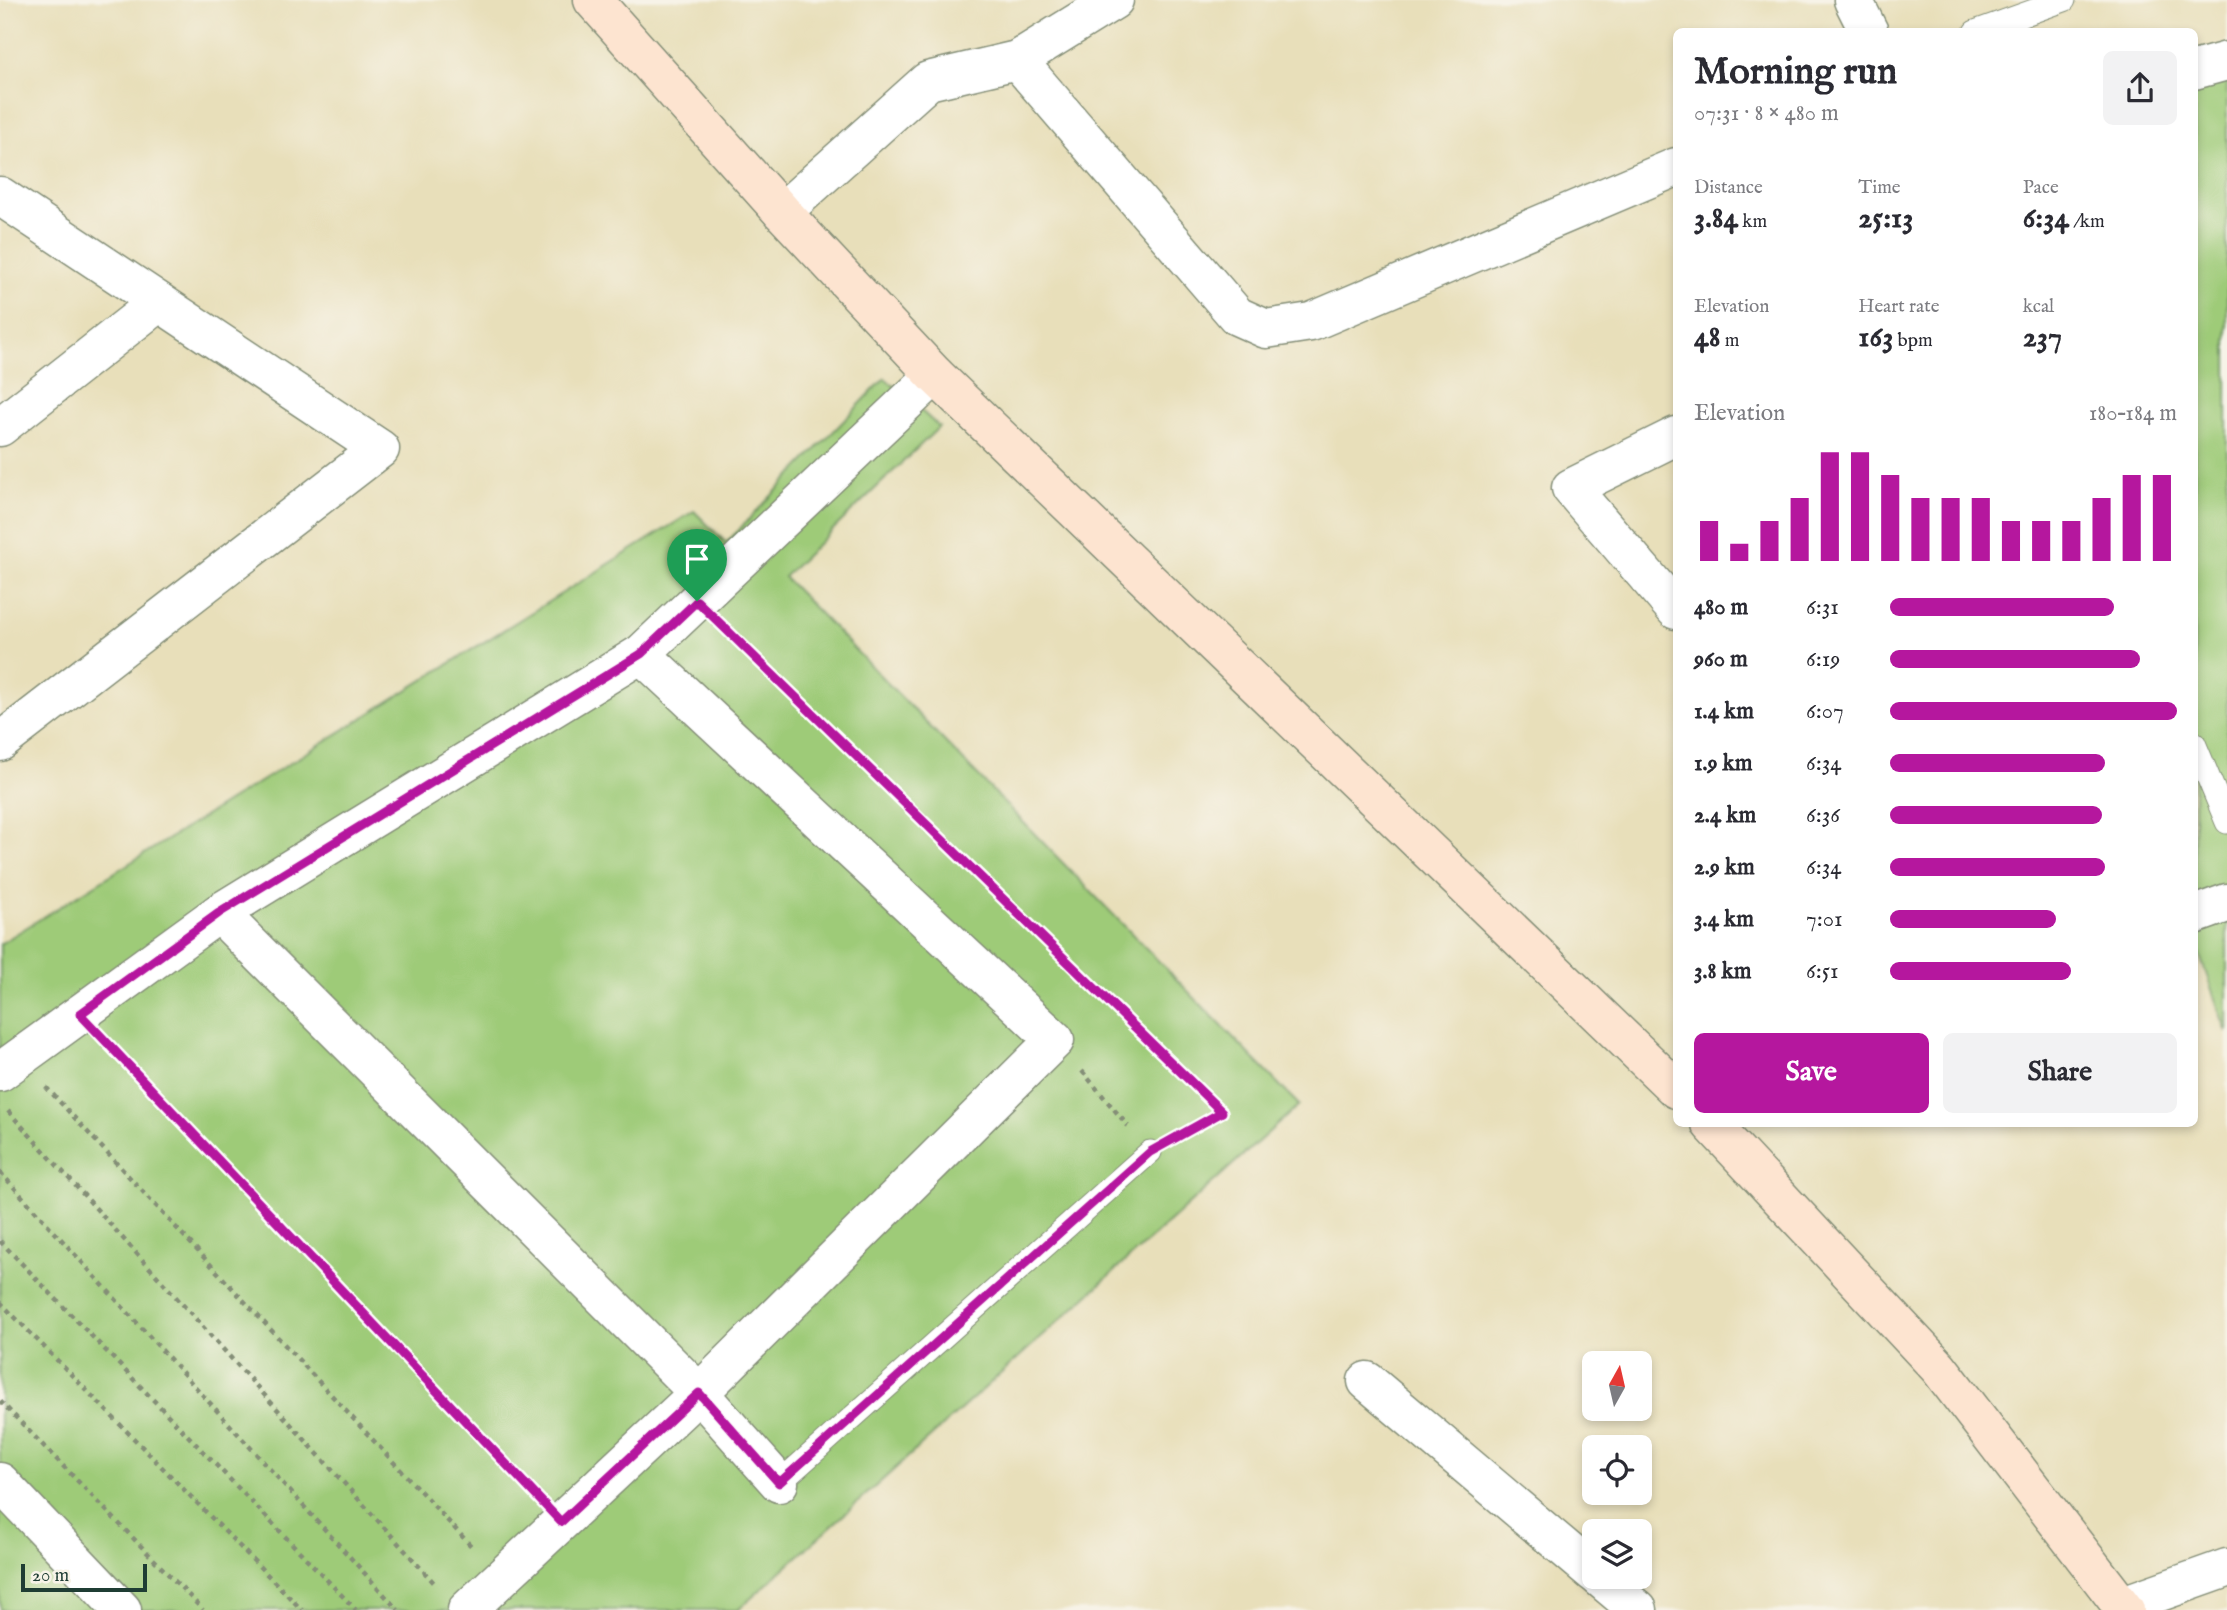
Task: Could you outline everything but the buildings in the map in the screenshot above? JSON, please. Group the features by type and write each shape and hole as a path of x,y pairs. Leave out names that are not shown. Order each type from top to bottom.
{"main road":[{"path":"593,0 782,212 935,375 1673,1086"},
{"path":"1714,1127 1939,1368 2124,1608"}],"street":[{"path":"782,212 928,81 1017,60 1114,0"},
{"path":"1853,0 1867,28"},
{"path":"1017,60 1237,316 1266,329 1311,322 1673,168"},
{"path":"2198,70 2227,61"},
{"path":"0,196 380,449 0,742"},
{"path":"0,427 159,302"},
{"path":"10,1065 219,913 641,654 935,375"},
{"path":"1673,437 1571,488 1673,607"},
{"path":"453,1600 501,1578 699,1393 1055,1040 641,654"},
{"path":"2198,914 2227,903"},
{"path":"219,913 699,1393 779,1483"},
{"path":"1367,1381 1582,1563"},
{"path":"0,1482 122,1610"},
{"path":"2124,1608 2227,1569"},
{"path":"1613,1589 1638,1610"}],"lane":[{"path":"1986,28 2064,0"},
{"path":"2198,753 2227,822"},
{"path":"779,1483 1150,1152"}],"path":[{"path":"697,601 1222,1112 1150,1152 1055,1040"},
{"path":"80,1014 561,1522"},
{"path":"10,1065 501,1578"},
{"path":"0,1102 453,1600"},
{"path":"0,1172 398,1610"},
{"path":"0,1241 356,1610"},
{"path":"0,1302 302,1610"},
{"path":"0,1401 202,1610"}],"green space":[{"path":"2227,55 2227,1033 2198,950 2198,66"},
{"path":"885,378 939,427 784,577 1299,1105 738,1610 0,1610 0,944 694,511 726,543"}],"route":[{"path":"697,601 1222,1112 1150,1152 779,1483 699,1393 561,1522 80,1014 219,913 641,654 697,601"}]}
